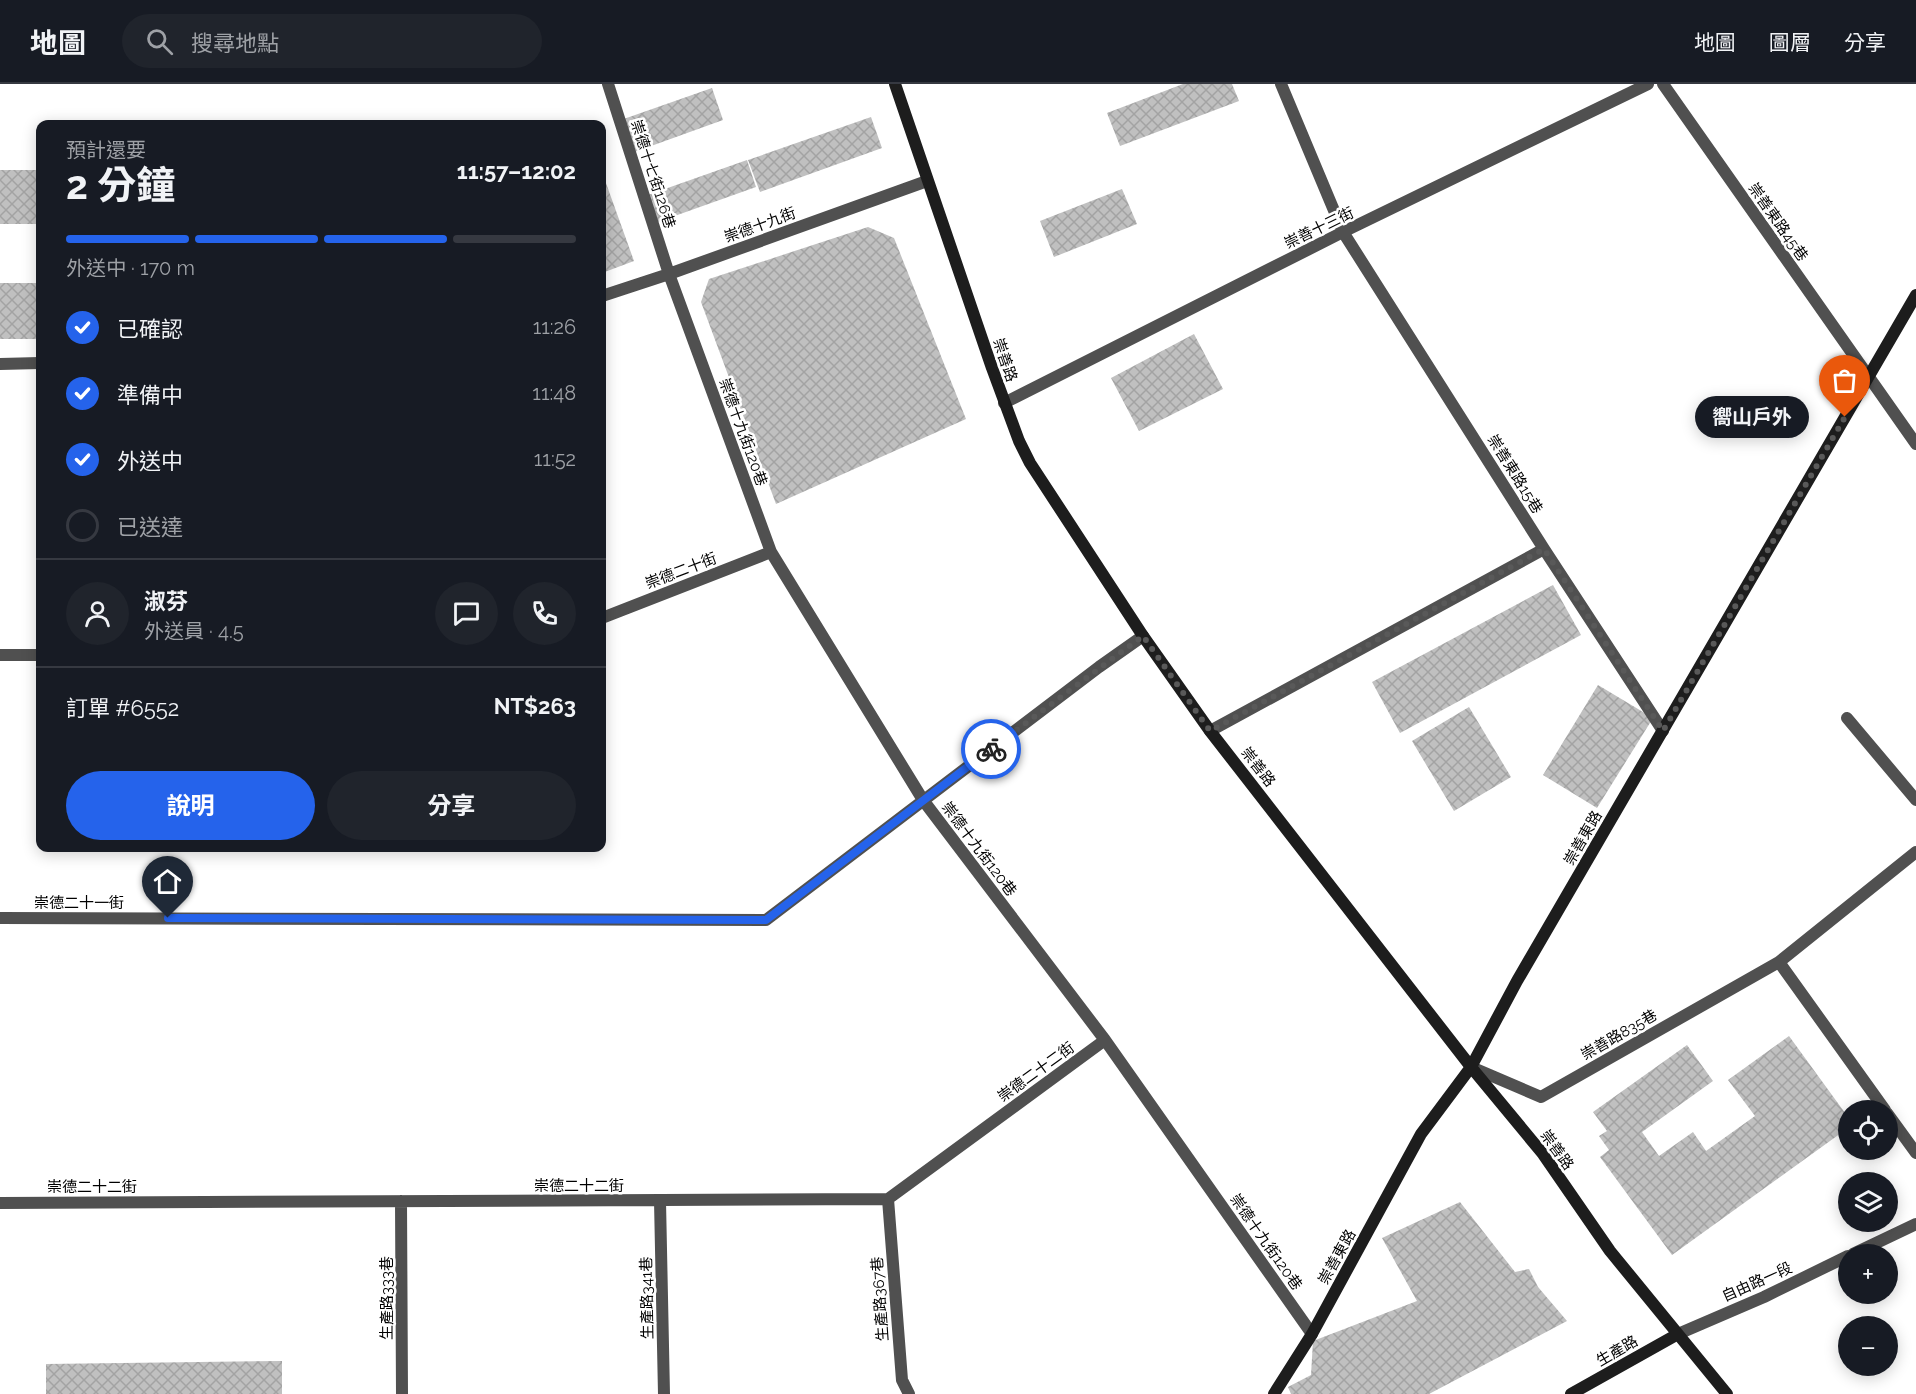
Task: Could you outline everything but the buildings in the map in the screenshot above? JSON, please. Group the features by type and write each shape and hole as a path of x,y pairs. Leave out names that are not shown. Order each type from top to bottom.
{"street":[{"name":"崇德十七街126巷","path":"608,84 669,274"},
{"name":"崇善路","path":"895,84 1004,402 1030,463 1143,636 1210,731 1471,1067 1543,1154 1610,1251 1727,1394"},
{"name":"崇善東路15巷","path":"1281,84 1343,232 1544,549 1663,731"},
{"name":"崇善十三街","path":"1004,402 1343,232 1648,84"},
{"name":"崇善東路45巷","path":"1663,84 1916,444"},
{"name":"崇德十九街","path":"606,295 927,181"},
{"name":"崇德十九街120巷","path":"669,274 771,552 924,800 1105,1040 1312,1334"},
{"name":"崇善東路","path":"1274,1394 1312,1334 1421,1134 1471,1067 1517,981 1916,295"},
{"path":"0,364 36,363"},
{"path":"1210,731 1544,549"},
{"name":"崇德二十街","path":"606,616 771,552"},
{"name":"崇德二十一街","path":"0,918 766,920 1143,636"},
{"path":"0,655 36,655"},
{"path":"1847,718 1916,800"},
{"name":"崇善路835巷","path":"1471,1067 1541,1097 1779,962 1916,852"},
{"path":"1779,962 1878,1100"},
{"name":"崇德二十二街","path":"0,1203 888,1200 1105,1040"},
{"path":"1898,1128 1916,1153"},
{"name":"生產路367巷","path":"888,1200 902,1380 909,1394"},
{"name":"生產路333巷","path":"401,1201 402,1394"},
{"name":"生產路341巷","path":"660,1201 664,1394"},
{"path":"1874,1244 1916,1224"},
{"name":"自由路一段","path":"1678,1334 1764,1297 1838,1261"},
{"name":"生產路","path":"1571,1394 1678,1334"}],"way so far":[{"path":"991,749 1143,636 1210,731 1544,549 1663,731 1845,417"}],"place":[{"name":"嚮山戶外","path":"1845,417"}],"route":[{"path":"168,918 766,920 991,749"}]}
